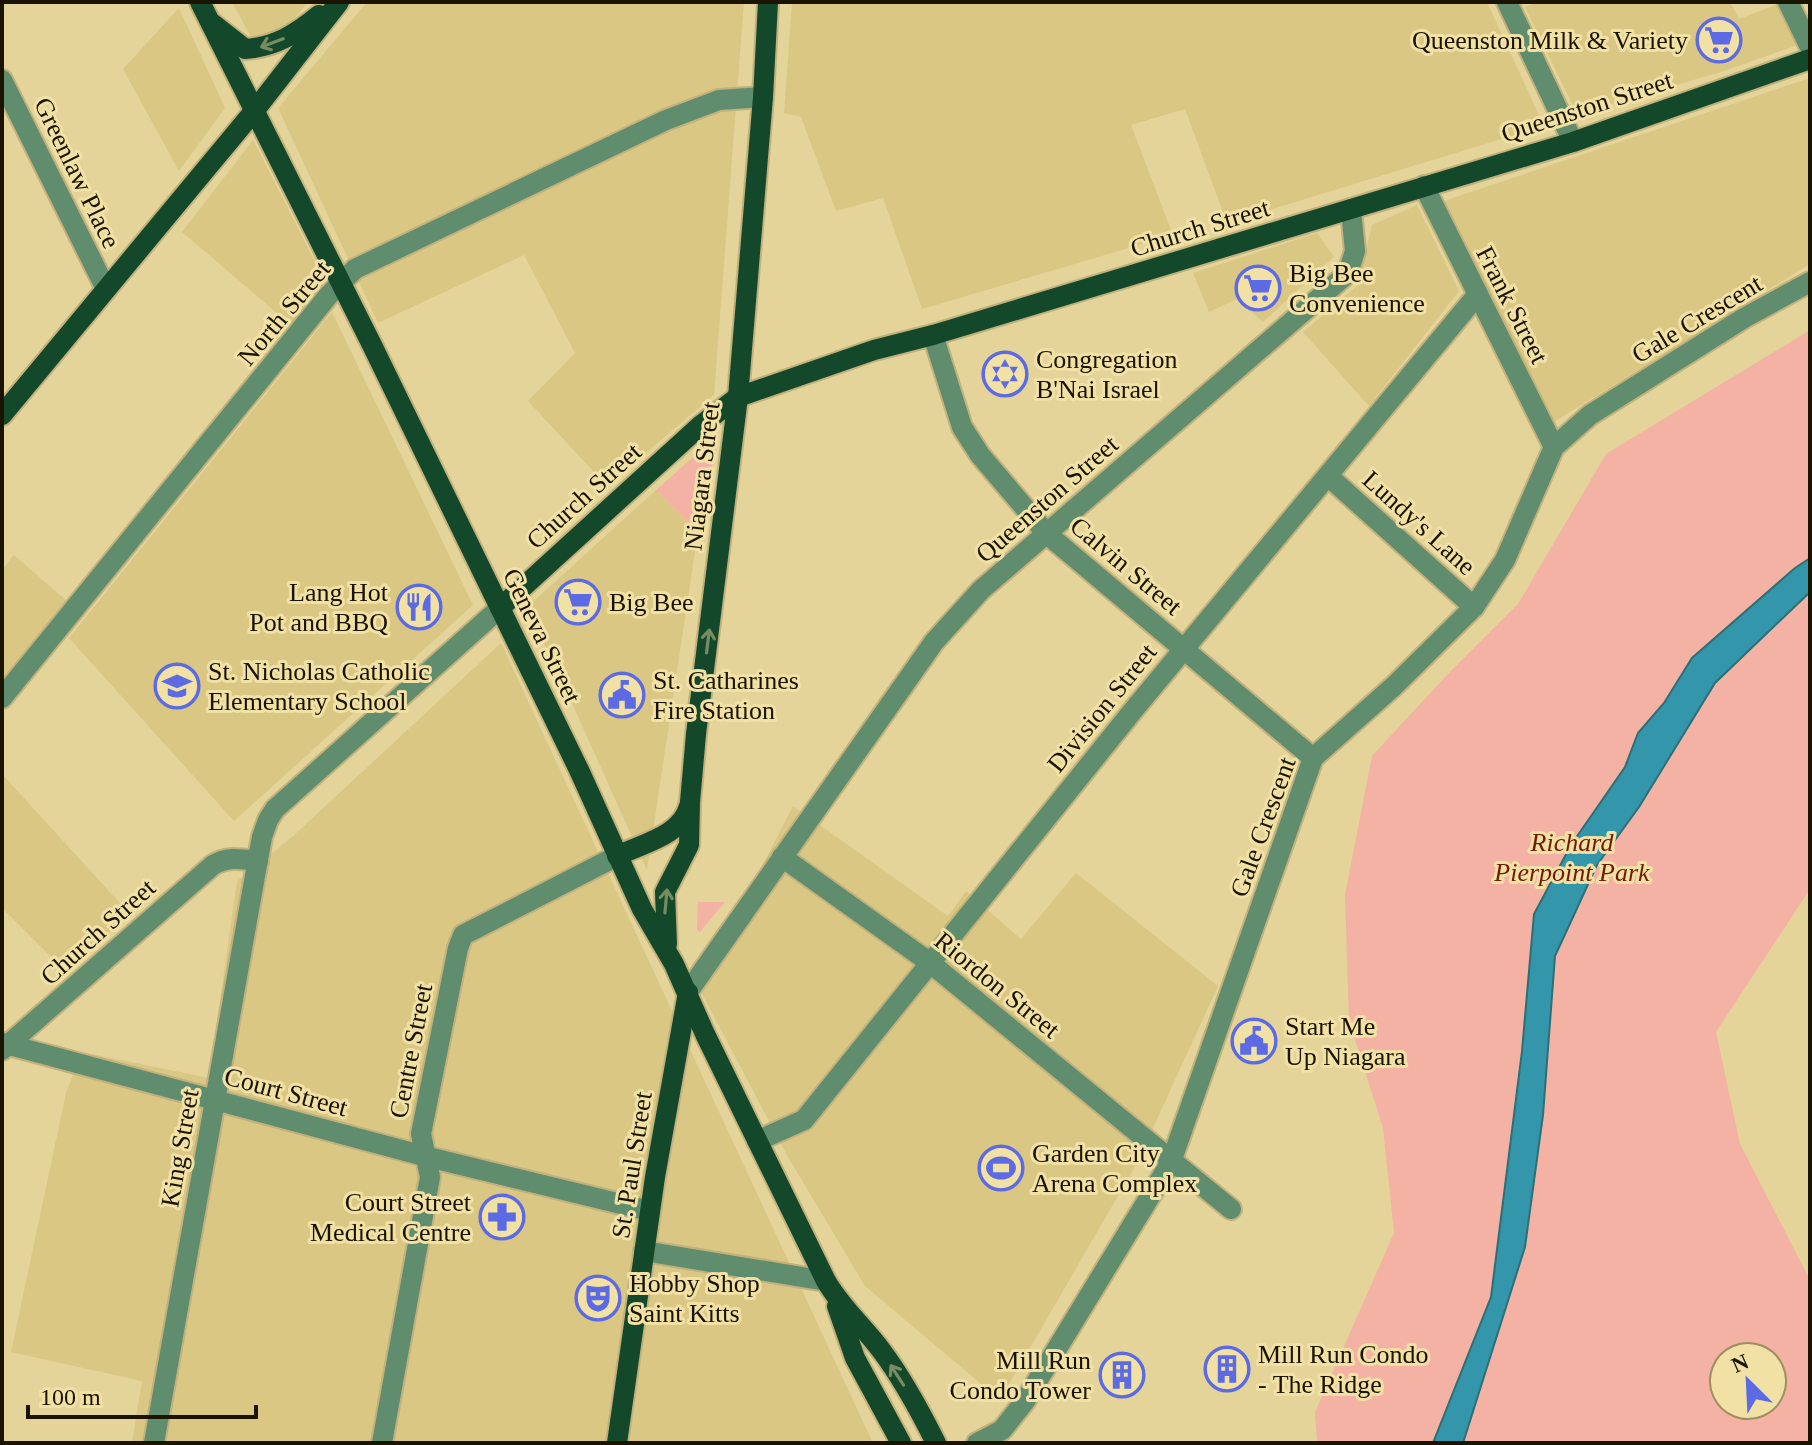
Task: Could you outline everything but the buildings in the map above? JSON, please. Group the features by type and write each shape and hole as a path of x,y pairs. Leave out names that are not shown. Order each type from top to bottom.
{"main road":[{"path":"204,11 245,49 266,47 299,31 336,2"},
{"path":"2,415 255,110 336,2"},
{"name":"Niagara Street","path":"667,949 665,892 689,845 690,802 738,397 768,2"},
{"name":"Geneva Street","path":"204,11 341,281 642,909 667,949 688,992 830,1288 855,1358 901,1443"},
{"name":"Queenston Street","path":"1351,210 1573,142 1810,59"},
{"name":"Church Street","path":"500,608 701,425 738,397 874,350 1351,210"},
{"path":"617,856 669,833 686,815 690,802"},
{"name":"St. Paul Street","path":"617,1443 650,1211 688,992"},
{"name":"Geneva Street","path":"830,1288 882,1351 916,1404 936,1443"}],"street":[{"path":"1507,2 1573,142"},
{"path":"1788,2 1810,47"},
{"name":"Greenlaw Place","path":"2,80 106,289"},
{"name":"North Street","path":"2,698 341,281 355,269 666,120 719,100 763,97"},
{"name":"Frank Street","path":"1424,186 1554,447"},
{"name":"Queenston Street","path":"688,992 934,642 981,590 1348,273 1355,251 1351,210"},
{"name":"Gale Crescent","path":"977,1443 1002,1430 1025,1401 1171,1162 1313,758 1394,686 1474,607 1505,560 1554,447 1590,415 1744,318 1810,282"},
{"name":"Division Street","path":"757,1141 804,1120 1184,648 1478,294"},
{"name":"Calvin Street","path":"933,335 962,427 980,455 1047,534 1313,758"},
{"name":"Lundy's Lane","path":"1328,476 1474,607"},
{"name":"Church Street","path":"4,1046 213,865 222,859 258,861 268,820 275,809 500,608"},
{"name":"Centre Street","path":"382,1443 430,1177 421,1134 463,935 617,856"},
{"name":"Riordon Street","path":"782,857 929,962 1231,1209"},
{"name":"King Street","path":"154,1443 258,861"},
{"name":"Court Street","path":"4,1046 424,1156 650,1211"},
{"path":"644,1251 830,1288"}],"shaded area":[{"path":"232,2 308,2 273,44 252,39"},
{"path":"367,2 744,2 714,395 607,486 528,401 575,353 524,255 378,323 278,108"},
{"path":"792,2 1487,2 1544,126 1227,223 1185,109 1131,125 1173,235 922,309 883,198 836,211 801,117 784,113"},
{"path":"1537,2 1730,2 1739,19 1778,4 1798,45 1721,72 1577,114 1525,7"},
{"path":"179,8 225,108 179,171 123,69"},
{"path":"1810,78 1810,264 1549,425 1444,201"},
{"path":"253,140 328,287 292,326 182,232"},
{"path":"1417,205 1459,291 1369,406 1303,332 1358,285 1372,225"},
{"path":"1317,233 1334,257 1263,322 1237,299 1209,312 1193,273"},
{"path":"332,312 473,605 234,821 69,638"},
{"path":"656,490 698,532 647,870 548,650 524,610"},
{"path":"14,555 69,603 2,682 2,570"},
{"path":"501,643 873,1443 132,1443 142,1381 11,1352 66,1093 82,1052 209,1078 237,881 292,837"},
{"path":"2,774 129,913 67,973 2,908"},
{"path":"793,806 948,916 966,891 1021,939 1076,873 1218,986 1137,1163 1000,1400 865,1286 788,1157 702,994 739,911"}],"green space":[{"name":"Richard Pierpoint Park","path":"1810,330 1810,889 1716,1032 1740,1144 1810,1280 1810,1443 1317,1443 1315,1412 1394,1233 1383,1128 1349,1021 1345,895 1372,756 1518,604 1606,454"},
{"path":"719,434 698,532 656,490"},
{"path":"698,902 725,902 700,932 697,930"}],"water":[{"path":"1810,558 1810,592 1715,683 1639,807 1597,865 1555,956 1543,1115 1525,1247 1463,1443 1433,1443 1491,1297 1522,1051 1534,914 1571,845 1625,767 1638,733 1664,703 1692,658"}],"place":[{"name":"Queenston Milk & Variety","path":"1719,40"},
{"name":"Big Bee Convenience","path":"1258,288"},
{"name":"Congregation B'Nai Israel","path":"1005,374"},
{"name":"Big Bee","path":"578,602"},
{"name":"Lang Hot Pot and BBQ","path":"419,607"},
{"name":"St. Nicholas Catholic Elementary School","path":"177,686"},
{"name":"St. Catharines Fire Station","path":"622,695"},
{"name":"Start Me Up Niagara","path":"1254,1041"},
{"name":"Garden City Arena Complex","path":"1001,1168"},
{"name":"Court Street Medical Centre","path":"502,1217"},
{"name":"Hobby Shop Saint Kitts","path":"598,1298"},
{"name":"Mill Run Condo - The Ridge","path":"1227,1369"},
{"name":"Mill Run Condo Tower","path":"1122,1375"}]}
